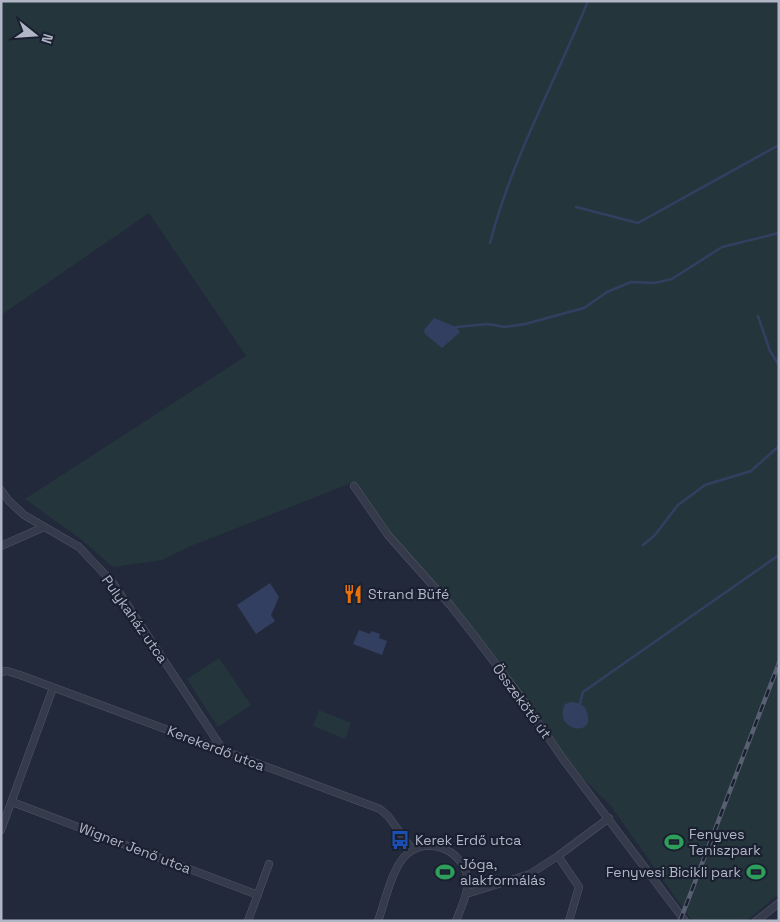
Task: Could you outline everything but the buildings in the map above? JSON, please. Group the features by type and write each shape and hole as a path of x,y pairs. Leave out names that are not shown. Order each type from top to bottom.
{"street":[{"name":"Összekötő út","path":"354,486 388,535 468,628 685,921"},
{"name":"Pulykaház utca","path":"1,490 9,501 24,515 79,547 113,583 223,751"},
{"path":"1,546 44,527"},
{"name":"Kerekerdő utca","path":"1,672 7,671 20,675 380,809 388,816 413,850"},
{"path":"1,830 53,688"},
{"name":"Wigner Jenő utca","path":"12,802 258,895"},
{"path":"466,894 530,874 558,856 609,818"},
{"path":"378,921 396,871 404,858 413,850 428,845 440,847 451,852 465,870 468,884 456,921"},
{"path":"558,856 579,887 569,921"},
{"path":"248,921 269,864"},
{"path":"756,921 779,903"}],"shaded area":[{"path":"1,1 779,1 779,894 746,921 692,921 611,806 563,759 468,628 388,535 351,483 191,546 162,560 113,567 82,540 25,499 246,356 149,213 1,315"},
{"path":"219,658 251,705 218,727 187,679"},
{"path":"319,710 351,723 345,739 313,726"}],"water":[{"path":"434,318 456,327 460,332 442,348 425,334 424,330"},
{"path":"270,583 279,597 271,615 275,621 256,634 237,605"},
{"path":"359,630 370,634 371,631 380,634 379,638 387,641 382,655 353,644"},
{"path":"572,702 585,708 588,721 586,726 574,728 564,720 565,704"}],"waterway":[{"path":"490,243 499,212 522,150 588,1"},
{"path":"576,207 638,223 779,145"},
{"path":"456,327 488,324 505,327 525,324 584,308 607,292 631,282 654,283 672,279 722,247 779,233"},
{"path":"758,316 770,351 779,365"},
{"path":"643,545 655,535 678,505 705,485 751,471 779,446"},
{"path":"580,703 583,692 779,555"}],"railway":[{"path":"680,921 779,663"}],"place":[{"name":"Strand Büfé","path":"353,594"},
{"name":"Kerek Erdő utca","path":"400,840"},
{"name":"Fenyves Teniszpark","path":"674,842"},
{"name":"Jóga, alakformálás","path":"445,872"},
{"name":"Fenyvesi Bicikli park","path":"756,872"}]}
